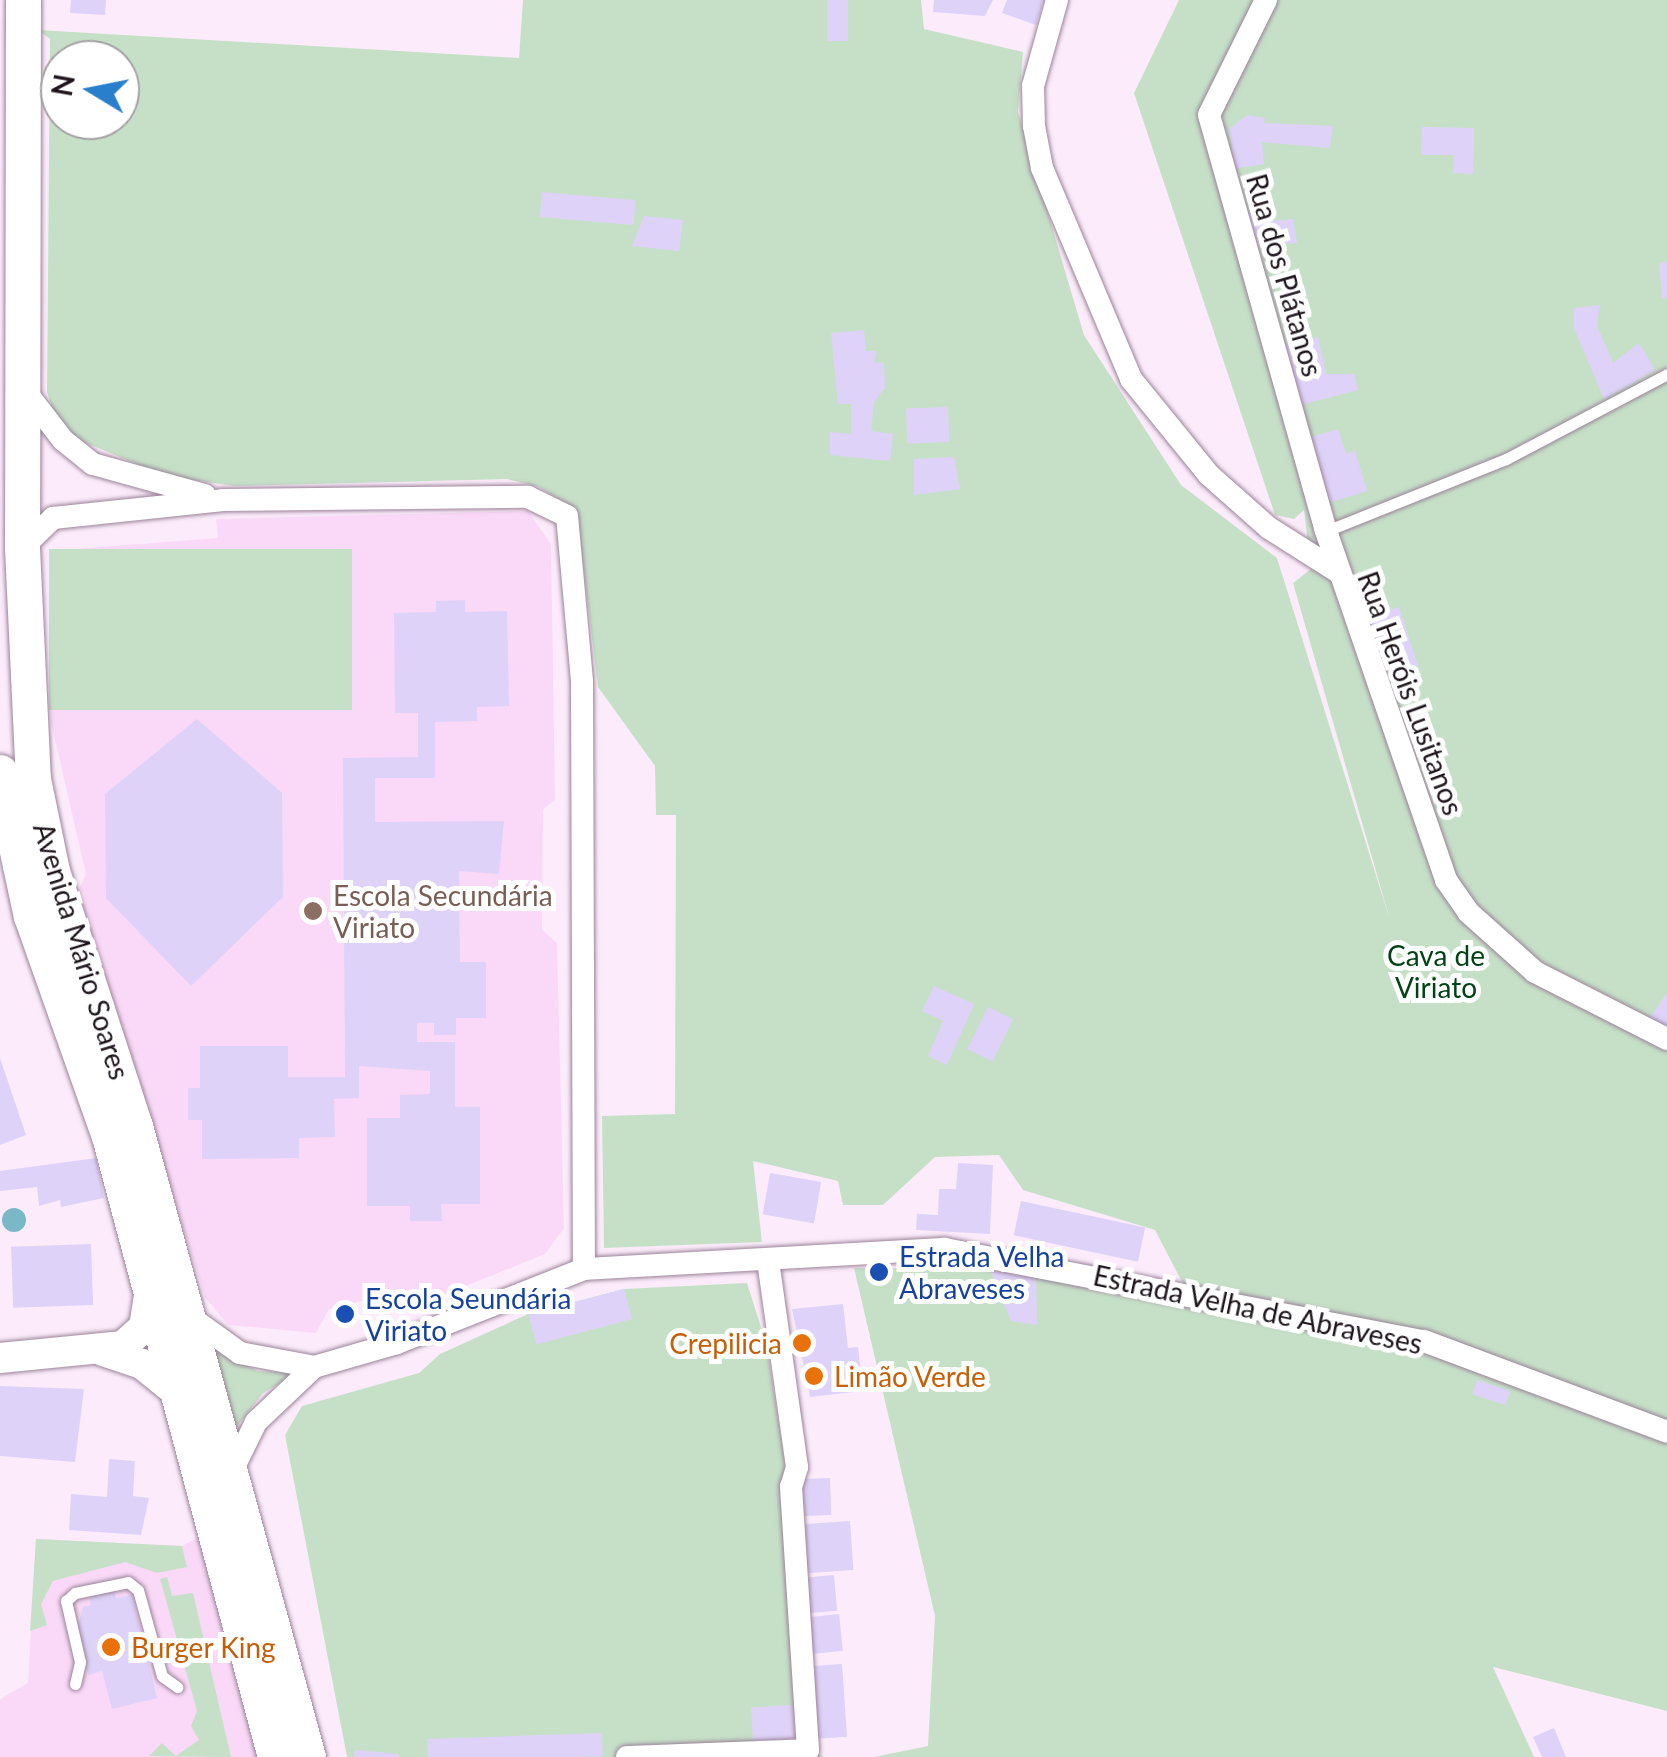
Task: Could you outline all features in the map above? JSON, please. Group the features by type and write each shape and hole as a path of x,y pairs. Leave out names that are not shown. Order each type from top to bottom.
{"main road":[{"name":"Avenida Mário Soares","path":"23,0 22,548 32,779 52,871 233,1469 308,1757"},
{"name":"Avenida Mário Soares","path":"0,772 31,916 109,1136 275,1757"}],"street":[{"name":"Rua Heróis Lusitanos","path":"1058,0 1033,86 1034,126 1042,168 1131,379 1209,474 1269,528 1340,573 1446,880 1468,912 1536,972 1667,1040"},
{"name":"Rua dos Plátanos","path":"1266,0 1210,115 1340,573"},
{"path":"22,387 63,440 93,464 223,500"},
{"path":"22,548 53,518 223,500 528,497 567,516 582,681 584,1269"},
{"name":"Estrada Velha de Abraveses","path":"314,1367 442,1326 584,1269 944,1250 1216,1296 1424,1340 1667,1432"},
{"path":"628,1757 808,1750 791,1486 797,1467 768,1260"},
{"path":"0,1358 104,1351 123,1346 144,1328 150,1288"},
{"path":"190,1317 240,1353 314,1367"},
{"path":"104,1351 142,1364 179,1394"},
{"path":"233,1469 256,1422 314,1367"}],"lane":[{"path":"1326,531 1506,459 1667,374"},
{"path":"74,1684 80,1662 66,1601 75,1593 128,1582 138,1590 162,1676 177,1686"}],"shaded area":[{"name":"Escola Secundária Viriato","path":"528,511 551,544 555,799 543,810 542,930 557,943 564,1228 545,1254 421,1304 394,1293 329,1309 316,1333 228,1325 205,1297 78,891 86,874 51,722 49,551 218,538 216,519"},
{"path":"216,1528 272,1757 0,1757 0,1699 28,1683 36,1539 182,1546"}],"green space":[{"name":"Cava de Viriato","path":"523,0 921,0 924,29 1023,52 1018,112 1084,335 1181,485 1277,558 1390,920 1293,583 1311,569 1304,510 1294,519 1275,515 1134,93 1179,0 1667,0 1667,1711 1493,1667 1534,1757 874,1757 928,1746 935,1616 854,1268 989,1268 1195,1307 1155,1230 1023,1190 999,1155 935,1157 883,1205 843,1205 838,1181 753,1161 762,1242 604,1248 602,1116 675,1114 676,815 656,815 655,766 598,687 578,522 570,506 539,487 507,479 234,486 166,476 74,438 56,419 47,392 49,140 140,140 140,40 50,40 38,30 519,58"},
{"path":"49,549 352,549 352,710 49,710"},
{"path":"747,1283 766,1343 784,1456 799,1673 796,1705 754,1742 798,1739 824,1757 347,1757 285,1435 302,1406 419,1373 440,1354 528,1314 624,1289"},
{"path":"215,1351 258,1371 297,1373 263,1393 235,1429"},
{"path":"36,1539 182,1546 187,1567 157,1573 125,1562 53,1581 41,1604 47,1625 30,1631"},
{"path":"167,1577 172,1596 193,1593 231,1757 149,1756 162,1743 176,1756 199,1740 191,1726 197,1711 160,1579"}],"water":[{"path":"14,1208 23,1211 23,1229 14,1232 5,1229 2,1220 5,1211"}],"building":[{"path":"71,0 106,0 105,15 70,13"},
{"path":"827,0 848,0 848,41 827,41"},
{"path":"934,0 993,0 985,16 933,12"},
{"path":"1007,0 1044,0 1036,25 1002,13"},
{"path":"1247,115 1265,118 1264,123 1333,126 1330,148 1262,142 1264,164 1233,169 1230,128"},
{"path":"1422,127 1474,128 1473,174 1453,173 1454,155 1421,155"},
{"path":"542,192 636,200 633,225 540,217"},
{"path":"1266,209 1271,221 1293,219 1297,243 1250,245 1243,215"},
{"path":"644,216 683,220 679,251 632,246"},
{"path":"1667,262 1667,298 1662,298 1659,263"},
{"path":"1600,305 1597,326 1613,363 1639,343 1655,370 1604,399 1574,328 1574,308"},
{"path":"864,330 866,351 876,351 874,362 884,363 885,388 874,402 871,431 893,434 890,461 830,455 830,432 851,434 851,404 838,404 831,333"},
{"path":"1318,337 1326,374 1354,374 1358,390 1297,406 1283,346"},
{"path":"948,407 949,442 907,443 906,408"},
{"path":"1338,429 1346,454 1355,451 1367,491 1328,503 1308,438"},
{"path":"954,457 960,489 914,495 914,459"},
{"path":"465,600 465,612 507,611 509,706 477,707 477,721 435,722 435,778 375,778 375,822 504,821 499,874 459,871 460,962 486,962 486,1018 456,1018 456,1035 434,1035 434,1023 417,1023 417,1042 455,1042 455,1107 480,1107 480,1204 441,1204 442,1221 410,1221 410,1206 367,1206 367,1118 400,1118 400,1095 430,1094 430,1071 359,1066 359,1098 334,1099 335,1137 299,1138 299,1158 202,1159 202,1120 188,1120 188,1088 200,1088 200,1046 288,1046 288,1077 345,1077 343,758 418,757 418,713 395,713 394,613 436,612 436,601"},
{"path":"1399,607 1418,665 1384,676 1365,618"},
{"path":"197,719 282,793 283,897 191,986 106,898 105,794"},
{"path":"934,986 974,1004 947,1065 928,1056 943,1021 922,1011"},
{"path":"1667,993 1667,1030 1649,1019"},
{"path":"988,1007 1013,1019 993,1062 967,1049"},
{"path":"0,1058 26,1135 0,1145"},
{"path":"96,1158 104,1198 61,1207 60,1200 39,1206 37,1187 0,1191 0,1171"},
{"path":"958,1163 993,1165 990,1234 916,1230 917,1214 938,1215 939,1189 956,1189"},
{"path":"770,1173 821,1182 814,1223 763,1214"},
{"path":"1021,1201 1145,1227 1138,1262 1014,1235"},
{"path":"91,1244 93,1305 13,1308 11,1247"},
{"path":"989,1268 1036,1277 1037,1325 1011,1321"},
{"path":"624,1289 632,1319 536,1345 528,1315"},
{"path":"843,1304 848,1348 858,1347 863,1391 810,1397 792,1309"},
{"path":"1477,1380 1510,1391 1506,1405 1472,1394"},
{"path":"0,1386 84,1389 75,1462 0,1456"},
{"path":"109,1459 135,1461 133,1496 149,1498 141,1535 69,1530 71,1494 107,1497"},
{"path":"830,1478 831,1515 798,1516 797,1479"},
{"path":"850,1521 853,1570 803,1573 799,1525"},
{"path":"834,1575 837,1611 804,1614 801,1578"},
{"name":"Burger King","path":"113,1586 116,1598 132,1595 157,1698 112,1709 102,1671 88,1675 77,1629 83,1607 91,1605 88,1593"},
{"path":"839,1614 843,1651 810,1654 806,1617"},
{"path":"842,1664 847,1737 814,1739 809,1666"},
{"path":"796,1705 798,1739 753,1741 751,1707"},
{"path":"1554,1728 1566,1757 1542,1757 1533,1737"},
{"path":"602,1733 603,1756 428,1757 427,1739"},
{"path":"355,1750 398,1754 398,1757 354,1757"}],"place":[{"name":"Escola Secundária Viriato","path":"313,911"},
{"name":"Estrada Velha Abraveses","path":"879,1272"},
{"name":"Escola Seundária Viriato","path":"345,1314"},
{"name":"Crepilicia","path":"802,1343"},
{"name":"Limão Verde","path":"814,1376"},
{"name":"Burger King","path":"111,1647"}]}
